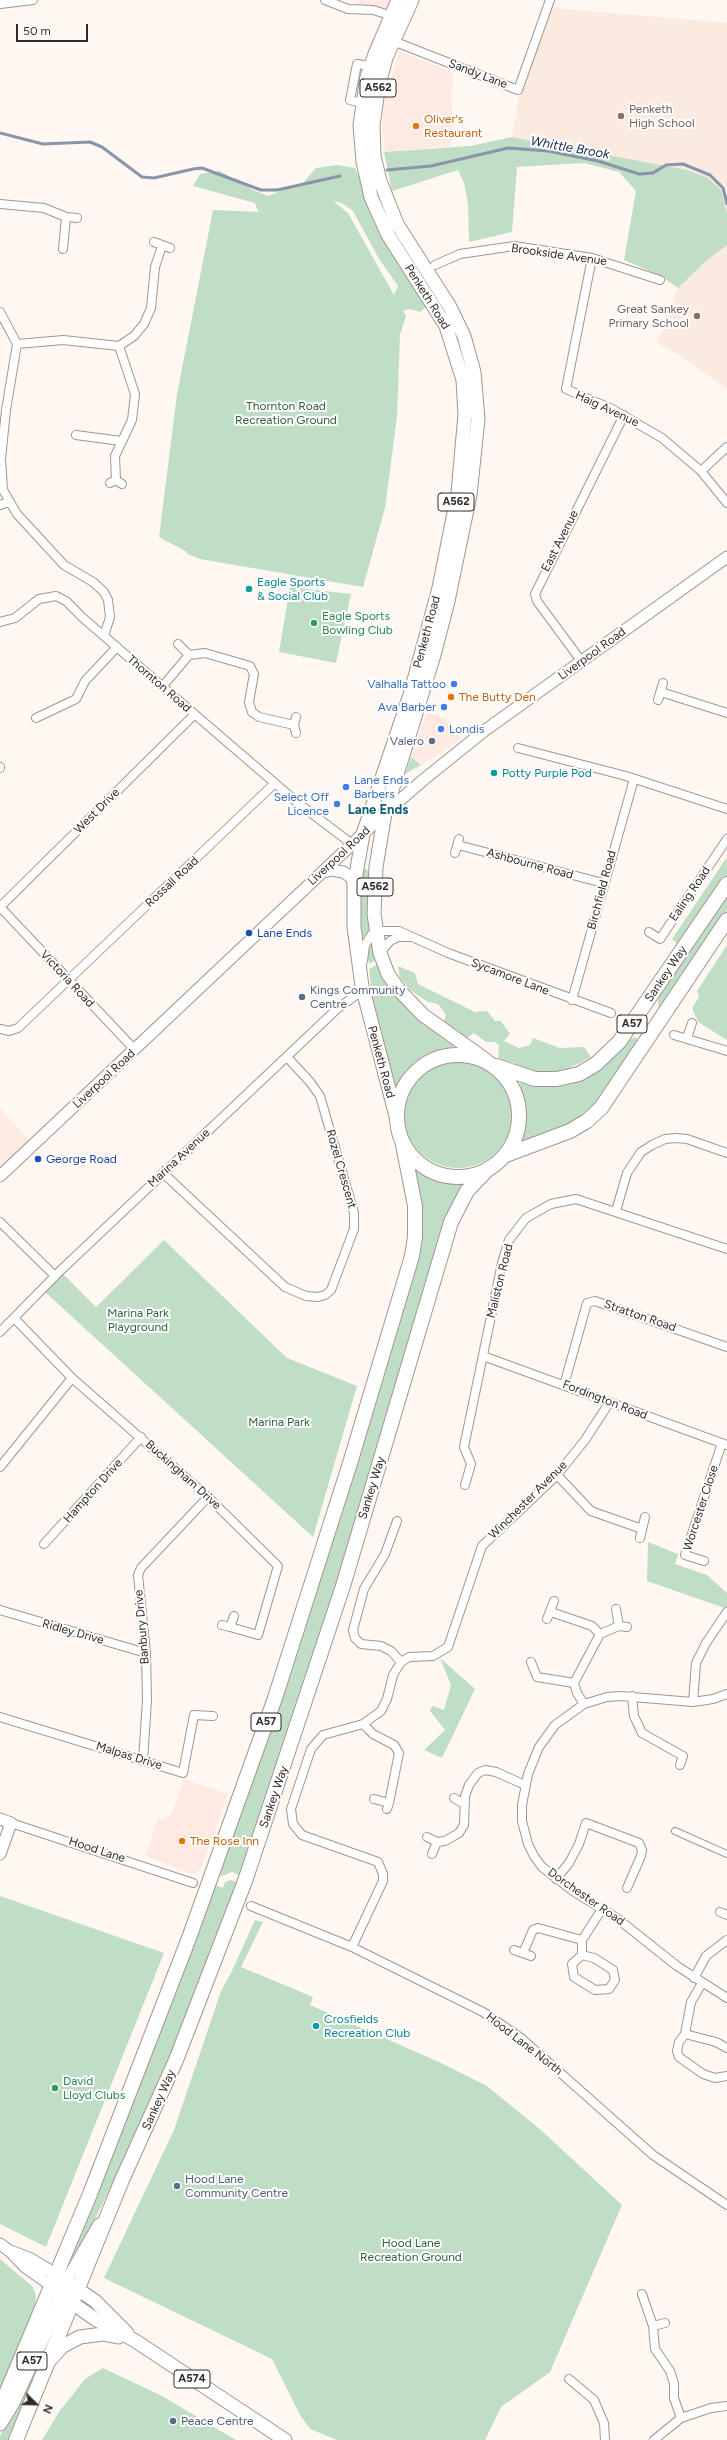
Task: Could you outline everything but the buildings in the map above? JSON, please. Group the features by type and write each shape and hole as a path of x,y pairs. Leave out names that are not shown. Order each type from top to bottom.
{"highway":[{"name":"Sankey Way","path":"487,1061 535,1079 557,1079 579,1074 608,1054 634,1022 727,884"},
{"name":"Sankey Way","path":"506,1154 570,1131 587,1121 612,1094 727,920"},
{"path":"634,1022 656,1029"},
{"name":"A57","path":"451,1054 469,1055 487,1061 499,1070 511,1084 518,1101 519,1119 515,1138 506,1154 489,1168 472,1175 460,1176 435,1173 419,1163 402,1140 397,1120 401,1095 406,1083 418,1069 433,1059 451,1054"},
{"name":"Sankey Way","path":"0,2408 62,2289 134,2083 211,1878 274,1698 362,1422 407,1271 415,1237 415,1206 402,1140"},
{"name":"Sankey Way","path":"62,2289 79,2290 122,2180 176,2060 245,1881 343,1586 451,1222 467,1191 489,1168"},
{"name":"Sankey Way","path":"16,2440 48,2363 62,2289"}],"main road":[{"name":"A562","path":"366,109 380,77 393,41 398,0"},
{"name":"A562","path":"366,109 370,66 397,18 412,0"},
{"name":"Penketh Road","path":"366,109 360,142 366,180 371,197 388,235 446,326 463,380 472,402"},
{"name":"Penketh Road","path":"366,109 380,181 397,224 450,307 464,336 473,366 472,402 463,454 457,535 439,588 413,702 385,814 374,894 376,932 380,953 388,974 411,1004 487,1061"},
{"name":"Penketh Road","path":"397,1120 362,988 354,927 354,886 362,834 413,702"},
{"name":"A574","path":"62,2289 105,2326 134,2340 285,2440"},
{"name":"A57","path":"0,2424 13,2403 62,2289"},
{"name":"A574","path":"79,2290 112,2316 134,2340"},
{"name":"A574","path":"48,2363 63,2346 88,2335 103,2334 134,2340"}],"street":[{"path":"0,4 33,0"},
{"path":"325,0 348,9 373,10 397,18"},
{"name":"Sandy Lane","path":"393,41 518,90 550,0"},
{"path":"0,204 44,208 66,217 77,218"},
{"path":"63,249 66,217"},
{"path":"17,344 63,340 119,346 134,336 144,324 151,308 155,267 162,245"},
{"name":"Brookside Avenue","path":"435,265 460,254 514,246 592,258 659,280"},
{"name":"Haig Avenue","path":"592,258 566,386 569,392 624,415 662,438 701,472 727,504"},
{"path":"0,312 17,344 3,410 0,473 3,490 17,514 64,565 93,582 104,592 108,600 110,617 104,636"},
{"path":"116,482 115,456 132,420 134,394 119,346"},
{"name":"East Avenue","path":"582,662 537,601 536,591 624,415"},
{"path":"76,435 121,441"},
{"path":"701,472 727,447"},
{"path":"0,505 9,502"},
{"name":"Liverpool Road","path":"0,1176 385,814 479,735 727,557"},
{"name":"Thornton Road","path":"0,622 15,618 39,599 56,596 71,604 104,636 194,715 275,783 352,844"},
{"path":"178,644 189,655"},
{"path":"36,718 76,699 86,680 117,647"},
{"path":"162,687 189,655 205,653 250,666 254,674 249,702 252,712 259,717 295,725"},
{"path":"664,683 659,696 727,713"},
{"name":"West Drive","path":"0,907 194,715"},
{"path":"523,752 634,779 727,809"},
{"name":"Birchfield Road","path":"572,1000 603,883 634,779"},
{"name":"Rossall Road","path":"0,1029 9,1031 18,1028 275,783"},
{"name":"Ealing Road","path":"649,932 660,939 727,838"},
{"name":"Ashbourne Road","path":"457,846 603,883"},
{"path":"323,872 331,870 343,872 351,877 354,886"},
{"name":"Victoria Road","path":"0,907 135,1050"},
{"name":"Sycamore Lane","path":"376,932 394,930 572,1000 611,1013"},
{"path":"362,988 365,945 369,937 376,932"},
{"path":"380,953 390,941 398,938 409,937"},
{"name":"Marina Avenue","path":"0,1332 55,1276 163,1173 337,1009 362,988"},
{"path":"687,1038 692,1023"},
{"path":"674,1035 727,1052"},
{"name":"Rozel Crescent","path":"163,1173 285,1287 306,1296 318,1297 325,1295 331,1290 354,1229 354,1213 320,1096 310,1082 287,1057"},
{"path":"616,1211 627,1173 641,1152 652,1145 665,1139 687,1139 727,1153"},
{"name":"Maliston Road","path":"465,1485 471,1464 464,1447 502,1263 509,1240 526,1218 551,1204 576,1199 727,1249"},
{"path":"0,1222 55,1276"},
{"name":"Stratton Road","path":"564,1385 587,1303 595,1301 727,1347"},
{"name":"Buckingham Drive","path":"14,1318 72,1378 142,1437 208,1497 278,1566 258,1635 226,1626 234,1616"},
{"name":"Fordington Road","path":"483,1356 725,1444"},
{"path":"0,1466 72,1378"},
{"name":"Winchester Avenue","path":"401,1662 409,1657 433,1656 448,1647 482,1546 557,1475 585,1440 609,1403"},
{"name":"Hampton Drive","path":"44,1544 142,1437"},
{"name":"Worcester Close","path":"704,1561 685,1555 725,1444"},
{"path":"557,1475 591,1511 642,1529"},
{"name":"Banbury Drive","path":"144,1761 147,1700 146,1654 138,1576 141,1568 208,1497"},
{"path":"640,1538 645,1517"},
{"path":"352,1947 383,1881 382,1868 378,1862 372,1859 302,1836 297,1831 290,1816 310,1749 323,1735 363,1724 381,1711 387,1699 393,1675 401,1662 391,1651 381,1646 361,1644 354,1638 353,1630 364,1589 385,1554 397,1521"},
{"path":"554,1601 549,1616 592,1626 600,1634"},
{"path":"584,1704 577,1693 574,1682 600,1634 623,1626 616,1609"},
{"name":"Ridley Drive","path":"0,1610 146,1654"},
{"path":"693,1702 696,1663 706,1643 727,1612"},
{"path":"531,1662 537,1677 574,1682"},
{"name":"Dorchester Road","path":"727,1694 713,1699 693,1702 632,1696 607,1697 584,1704 568,1714 546,1736 536,1753 525,1785 522,1821 528,1844 534,1856 556,1879 602,1909 694,1978 727,1998"},
{"path":"632,1696 636,1723 642,1733 683,1756 680,1765"},
{"name":"Malpas Drive","path":"0,1717 183,1773 194,1715 213,1716"},
{"path":"363,1724 373,1734 394,1745 399,1753 388,1806 374,1799"},
{"path":"427,1837 437,1842 446,1841 459,1833 464,1824 464,1804 469,1785 478,1773 485,1770 525,1785"},
{"path":"454,1798 464,1804"},
{"path":"0,1854 5,1821"},
{"name":"Hood Lane","path":"5,1821 192,1883"},
{"path":"556,1879 569,1863 579,1844 586,1823 639,1843 642,1850 641,1856 627,1888"},
{"path":"675,1831 727,1854"},
{"path":"432,1854 437,1842"},
{"name":"Hood Lane North","path":"251,1906 352,1947 463,2000 501,2023 544,2058 653,2155 727,2205"},
{"path":"582,1955 594,1958 613,1970 615,1980 608,1990 595,1990 574,1976 572,1964 582,1955 582,1940 602,1909"},
{"path":"514,1950 527,1955 533,1930 538,1928 582,1940"},
{"path":"694,1978 706,1956 727,1940"},
{"path":"702,1983 692,2002 685,2034 679,2042 677,2051 679,2057 712,2078 719,2079 727,2076"},
{"path":"685,2034 716,2042 727,2048"},
{"name":"A57","path":"62,2289 122,2180"},
{"path":"0,2244 11,2252 25,2267 62,2289"},
{"path":"642,2294 653,2326 655,2349 670,2371 674,2383 674,2398 681,2418"},
{"path":"653,2326 665,2323"},
{"path":"569,2379 594,2400 604,2423 605,2440"},
{"path":"654,2440 681,2418 711,2408 727,2406"}],"shaded area":[{"path":"359,0 391,0 387,10 360,6"},
{"name":"Penketh High School","path":"553,8 727,23 727,213 721,190 687,170 512,137 519,95"},
{"path":"399,51 453,73 451,146 384,152 382,125 385,97"},
{"name":"Great Sankey Primary School","path":"727,245 727,389 679,355 657,343 678,288 707,260"},
{"path":"427,712 447,719 461,739 421,765 411,757"},
{"path":"0,1108 30,1142 0,1172"},
{"path":"184,1779 228,1794 201,1869 193,1874 146,1856 158,1818 164,1820 165,1816 170,1818"}],"green space":[{"path":"512,137 687,170 708,178 721,190 727,213 727,245 707,260 678,288 661,276 624,260 636,191 619,172 584,163 517,167 512,232 469,242 468,204 464,183 458,170 392,191 384,152 470,146"},
{"name":"Thornton Road Recreation Ground","path":"337,165 355,168 371,207 428,305 420,312 410,309 403,311 406,316 400,335 397,417 385,508 363,587 200,559 187,554 187,552 159,537 177,394 213,210 263,212 258,211 255,203 193,186 200,174 220,171 253,190 268,196 304,182 316,168","holes":["333,201 342,203 353,211 379,259 398,286 394,295 348,213"]},
{"name":"Eagle Sports Bowling Club","path":"290,587 351,594 336,663 279,652"},
{"path":"411,757 421,765 405,774"},
{"path":"727,857 727,880 695,928 678,944 672,939"},
{"path":"363,868 369,871 370,929 364,937 361,935 360,921"},
{"path":"727,894 727,911 659,1012 658,1001 660,993"},
{"path":"371,942 376,959 370,964 367,958 368,947"},
{"path":"727,945 727,1040 698,1022 692,1008 699,997 697,991"},
{"path":"378,964 396,995 405,1005 454,1044 453,1047 433,1052 422,1058 411,1068 396,1090 374,1011 369,969"},
{"path":"398,966 415,973 418,984 475,1012 487,1011 495,1021 501,1021 510,1034 504,1041 519,1048 530,1045 533,1038 560,1048 584,1047 591,1057 560,1073 535,1073 517,1067 513,1062 506,1063 498,1058 499,1045 495,1042 486,1042 474,1033 467,1038 443,1023 446,1015 438,1004 428,1002 410,990 400,978"},
{"path":"635,1037 640,1041 601,1100 573,1124 521,1141 526,1111 520,1085 521,1080 549,1085"},
{"path":"458,1060 479,1064 496,1076 508,1093 512,1114 508,1135 496,1152 479,1164 458,1168 437,1164 420,1152 408,1135 404,1114 408,1093 420,1076 437,1064"},
{"path":"415,1170 445,1182 465,1183 341,1580 241,1876 232,1872 222,1876 218,1875 422,1230 422,1213"},
{"name":"Marina Park","path":"164,1240 287,1358 357,1386 313,1537 45,1292 63,1274 96,1307"},
{"path":"648,1542 678,1554 675,1564 707,1575 727,1593 727,1609 647,1581"},
{"path":"440,1658 475,1689 442,1758 424,1750 445,1730 430,1711 432,1706 444,1710 451,1685"},
{"path":"231,1880 239,1883 203,1979 137,2135 72,2265 69,2266 215,1885 223,1888 225,1882"},
{"name":"David Lloyd Clubs","path":"0,1896 164,1953 46,2247 0,2224"},
{"name":"Hood Lane Recreation Ground","path":"255,1920 263,1922 241,1967 313,1997 310,2005 441,2063 487,2086 542,2131 622,2205 550,2372 501,2407 485,2440 337,2440 310,2429 300,2415 272,2359 104,2278 174,2130 221,1991 231,1973"},
{"path":"0,2259 33,2287 36,2296 35,2310 0,2392"},
{"path":"53,2325 57,2326 11,2440 0,2440 0,2436"},
{"path":"103,2368 162,2396 236,2440 42,2440 59,2412 85,2379"}],"waterway":[{"path":"0,133 43,144 90,142 102,147 142,177 154,178 202,168 261,190 277,190 340,176"},
{"name":"Whittle Brook","path":"387,170 431,166 508,148 548,151 598,161 639,174 653,173 666,165 683,164 710,175 723,188 727,204"}],"place":[{"name":"Penketh High School","path":"621,116"},
{"name":"Oliver's Restaurant","path":"416,126"},
{"name":"Great Sankey Primary School","path":"697,316"},
{"name":"Eagle Sports & Social Club","path":"249,589"},
{"name":"Eagle Sports Bowling Club","path":"314,623"},
{"name":"Valhalla Tattoo","path":"454,684"},
{"name":"The Butty Den","path":"451,697"},
{"name":"Ava Barber","path":"444,707"},
{"name":"Londis","path":"441,729"},
{"name":"Valero","path":"432,741"},
{"name":"Potty Purple Pod","path":"494,773"},
{"name":"Lane Ends Barbers","path":"346,787"},
{"name":"Select Off Licence","path":"337,804"},
{"name":"Lane Ends","path":"249,933"},
{"name":"Kings Community Centre","path":"302,997"},
{"name":"George Road","path":"38,1159"},
{"name":"The Rose Inn","path":"182,1841"},
{"name":"Crosfields Recreation Club","path":"316,2026"},
{"name":"David Lloyd Clubs","path":"55,2088"},
{"name":"Hood Lane Community Centre","path":"177,2186"},
{"name":"Peace Centre","path":"173,2421"}],"district":[{"name":"Lane Ends","path":"378,810"}],"park label":[{"name":"Marina Park Playground","path":"138,1320"}]}
